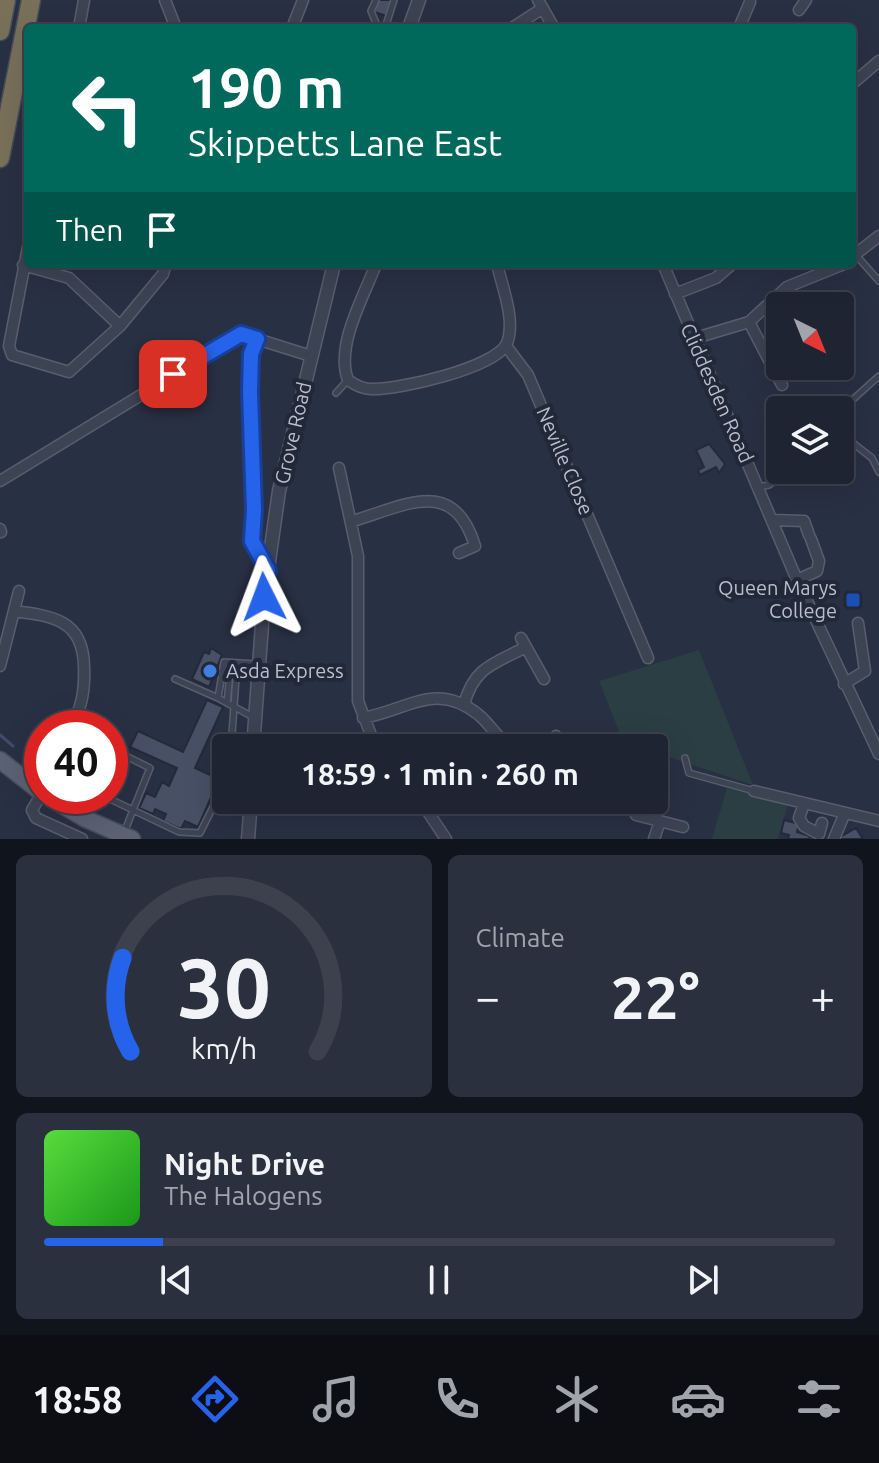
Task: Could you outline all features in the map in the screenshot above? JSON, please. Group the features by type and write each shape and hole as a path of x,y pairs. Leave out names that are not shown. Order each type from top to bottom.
{"highway":[{"path":"0,31 6,0"},
{"path":"26,24 31,0"},
{"path":"0,158 24,36"}],"main road":[{"path":"0,760 24,779"},
{"path":"83,814 128,837"}],"street":[{"path":"80,24 84,0"},
{"path":"165,0 174,24"},
{"path":"294,24 303,0"},
{"path":"410,24 419,0"},
{"path":"799,10 806,0"},
{"path":"741,24 750,2"},
{"path":"517,24 540,4 552,24"},
{"path":"856,81 879,61"},
{"path":"856,254 879,236"},
{"path":"24,261 9,346 12,355 69,372 120,326 165,268"},
{"path":"34,268 69,278 120,326"},
{"name":"Grove Road","path":"253,734 268,570 289,442 333,268"},
{"path":"375,268 345,351 344,369 348,380 367,389 385,388 492,360 506,346 509,323 498,268"},
{"name":"Cliddesden Road","path":"665,268 692,339 797,580 879,754"},
{"path":"675,294 716,278 727,268"},
{"path":"692,339 749,322 787,287 834,268"},
{"path":"749,322 782,385"},
{"path":"0,481 241,334 311,356"},
{"path":"257,339 251,354 250,392 254,510 252,541 268,570"},
{"name":"Neville Close","path":"506,346 528,375 651,657 635,663"},
{"path":"339,468 353,521 358,556 356,683 363,718 370,734"},
{"path":"353,521 416,503 443,502 462,515 475,546 459,553"},
{"path":"772,520 804,521 822,572 797,580"},
{"path":"0,666 19,591"},
{"path":"14,611 46,615 69,626 79,637 84,648 85,689 77,710"},
{"path":"844,684 865,671 858,623"},
{"path":"464,704 477,672 524,643 544,679"},
{"path":"363,718 427,698 456,699 482,718 496,734"},
{"path":"754,791 879,821"},
{"path":"804,804 799,818 804,826 819,834 822,823"},
{"path":"34,814 36,818 82,839"},
{"path":"248,839 250,814"},
{"path":"253,814 258,839"},
{"path":"429,814 446,839"},
{"path":"636,815 683,827"},
{"path":"834,839 844,815"},
{"path":"654,839 660,821"}],"lane":[{"path":"376,0 371,11 376,24"},
{"path":"386,24 394,0"},
{"path":"856,259 879,281"},
{"path":"854,398 879,376"},
{"path":"336,393 348,380"},
{"path":"854,444 872,458 879,472"},
{"path":"759,487 770,484"},
{"path":"218,698 224,662 258,664"},
{"path":"227,703 234,664"},
{"path":"232,734 234,664"},
{"path":"175,679 254,717"},
{"path":"128,837 133,810 150,768 128,757 110,799 133,810 179,832 200,833 212,809"},
{"path":"685,758 689,773 754,791"}],"shaded area":[{"path":"699,650 753,785 668,757 668,734 620,734 599,681"},
{"path":"727,788 788,804 778,839 712,839"}],"building":[{"path":"378,0 392,0 387,16 374,12"},
{"path":"709,444 725,464 719,473 716,467 700,475 698,470 704,467 696,450"},
{"path":"211,648 222,655 209,687 192,679 204,652 209,654"},
{"path":"207,700 223,707 195,768 212,776 212,795 198,827 185,821 181,829 163,821 166,814 155,809 153,814 139,808 146,793 155,797 162,782 169,786 177,768 130,747 138,731 183,752"},
{"path":"784,820 799,824 797,832 810,836 809,839 788,839 789,835 781,833"},
{"path":"856,828 863,839 841,839 840,837"}],"waterway":[{"path":"0,735 13,746"}],"place":[{"name":"Queen Marys College","path":"853,600"},
{"name":"Asda Express","path":"210,671"}],"route":[{"path":"173,374 241,334 257,339 251,354 250,392 254,510 252,541 268,570 264,597"}]}
